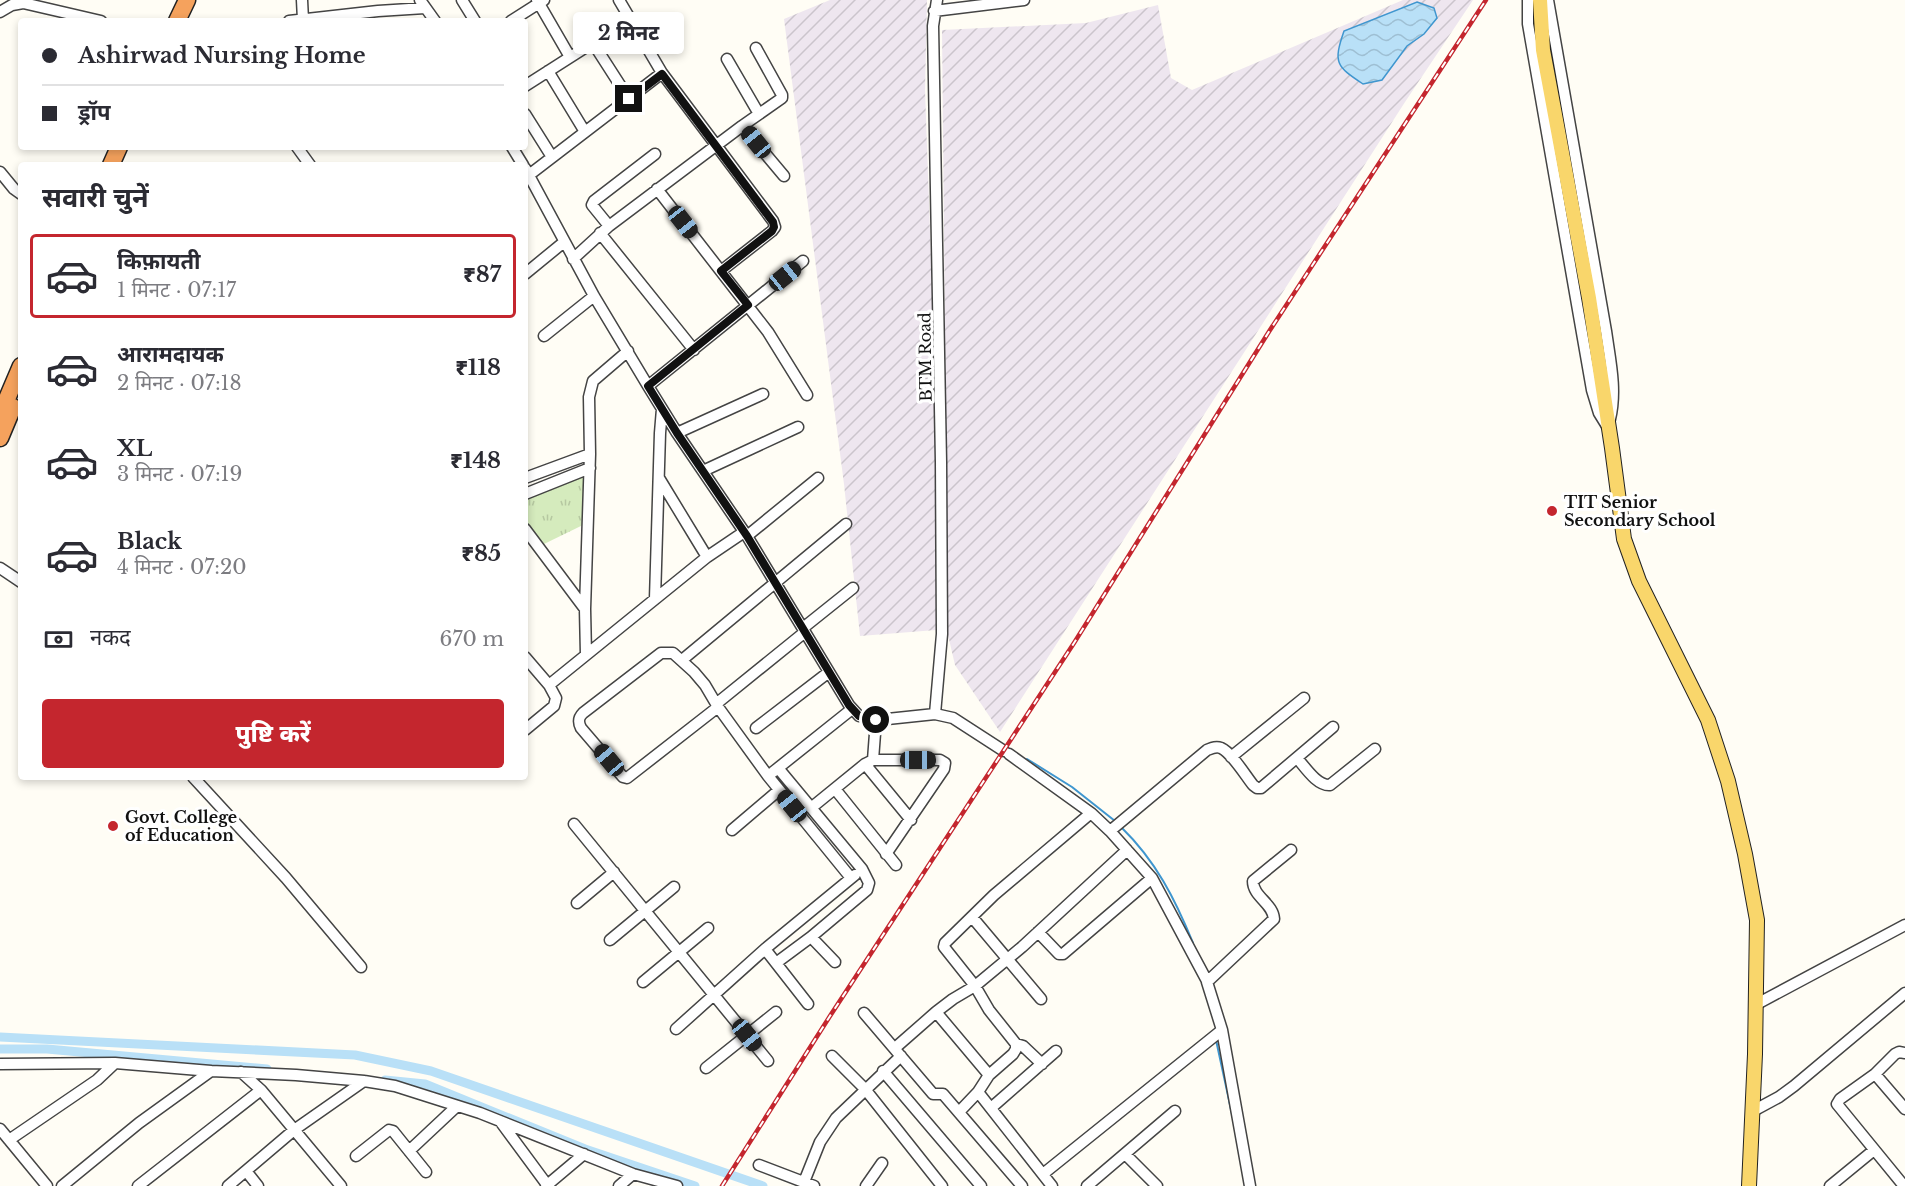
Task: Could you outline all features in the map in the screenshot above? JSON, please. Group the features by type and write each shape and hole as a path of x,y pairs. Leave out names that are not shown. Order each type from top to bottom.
{"highway":[{"path":"178,18 187,0"},
{"path":"189,18 197,0"},
{"path":"0,415 18,373"},
{"path":"0,438 18,397"}],"main road":[{"path":"1540,0 1543,50 1589,298 1624,539 1640,581 1708,720 1728,782 1745,854 1757,920 1755,1054 1749,1186"}],"street":[{"path":"302,0 303,18"},
{"path":"371,0 378,11"},
{"path":"462,0 473,18"},
{"path":"620,0 662,74 773,222 772,231 721,271"},
{"path":"936,6 1024,0"},
{"path":"1528,0 1528,24 1592,390 1599,413 1608,428"},
{"path":"1548,0 1613,375 1612,413 1608,428"},
{"path":"516,18 540,1 570,57"},
{"path":"0,12 11,3 23,3 87,18"},
{"path":"320,18 423,4 433,18"},
{"name":"BTM Road","path":"934,714 942,634 936,6"},
{"path":"528,84 630,19"},
{"path":"593,43 629,99"},
{"path":"573,259 604,230 657,189 782,99 782,95 756,48"},
{"path":"727,60 759,114"},
{"path":"548,71 585,132"},
{"path":"528,170 552,157 662,74"},
{"path":"528,119 552,157"},
{"path":"742,126 784,176"},
{"path":"655,154 594,201 592,205 604,230 694,350"},
{"path":"0,172 17,191"},
{"path":"528,175 594,296 648,386 745,534 852,709 859,716 876,720 934,714 953,718 1115,827 1127,850 1152,878 1207,981 1222,1030 1246,1185"},
{"path":"657,189 748,305 780,350 807,396"},
{"path":"528,266 564,242"},
{"path":"648,386 803,261"},
{"path":"544,336 594,296"},
{"path":"586,655 585,609 590,468 589,397 593,381 628,351"},
{"path":"677,433 763,394"},
{"path":"655,599 662,409"},
{"path":"703,471 798,427"},
{"path":"528,477 590,454"},
{"path":"528,493 590,468"},
{"path":"658,478 708,557"},
{"path":"549,685 708,557 745,534 818,478"},
{"path":"682,660 846,524"},
{"path":"528,533 585,609"},
{"path":"0,568 18,580"},
{"path":"851,878 768,776 717,705 705,686 673,653 661,653 579,717 581,728 622,777 627,778 717,705 853,588"},
{"path":"528,660 549,685 556,698 554,706 528,728"},
{"path":"756,728 829,672"},
{"path":"1231,757 1304,698"},
{"path":"768,776 852,709"},
{"path":"876,720 869,762 911,820"},
{"path":"1115,827 1207,750 1214,747 1221,748 1257,788 1265,786 1333,727"},
{"path":"1297,758 1325,786 1330,785 1375,749"},
{"path":"811,808 869,762 940,760 945,763 944,769 911,820 886,854"},
{"path":"776,963 867,890 869,883 862,869 778,768"},
{"path":"196,780 286,878 362,967"},
{"path":"834,789 896,866"},
{"path":"732,830 779,790"},
{"path":"1042,1064 1023,1046 1016,1044 944,947 948,939 994,895 1091,813"},
{"path":"574,824 768,1061"},
{"path":"759,1165 809,1184 820,1142 836,1118 883,1071 936,1012 975,986 1127,850"},
{"path":"1207,981 1274,919 1271,908 1254,889 1253,881 1291,850"},
{"path":"676,1029 765,949 862,869"},
{"path":"577,903 614,872"},
{"path":"1038,932 1059,954 1064,954 1152,878"},
{"path":"610,940 674,887"},
{"path":"972,917 1041,999"},
{"path":"1755,1005 1905,925"},
{"path":"643,982 708,928"},
{"path":"811,937 835,962"},
{"path":"765,949 808,1004"},
{"path":"1753,1111 1794,1086 1903,998"},
{"path":"706,1068 776,1012"},
{"path":"936,1012 990,1075"},
{"path":"864,1013 933,1094 943,1094 1022,1186"},
{"path":"1043,1174 1222,1030"},
{"path":"959,1112 990,1075 1013,1054 1016,1044"},
{"path":"991,1108 1056,1051"},
{"path":"1904,1186 1837,1104 1840,1099 1875,1074 1895,1054 1905,1053"},
{"path":"832,1056 866,1089 942,1186"},
{"path":"0,1073 16,1063"},
{"path":"9,1140 97,1080 114,1063"},
{"path":"0,1064 114,1063 364,1081 395,1086 499,1120 633,1174 677,1186"},
{"path":"62,1186 139,1123 211,1071"},
{"path":"883,1071 981,1186"},
{"path":"241,1072 261,1090 341,1186"},
{"path":"1875,1074 1905,1109"},
{"path":"228,1186 294,1130 364,1081"},
{"path":"138,1186 261,1090"},
{"path":"978,1092 1052,1186"},
{"path":"409,1151 456,1106"},
{"path":"1087,1186 1174,1111"},
{"path":"499,1120 547,1186 585,1154"},
{"path":"0,1129 47,1186"},
{"path":"356,1156 389,1130 396,1134 426,1172"},
{"path":"1830,1186 1874,1150"},
{"path":"1125,1154 1157,1186"},
{"path":"866,1186 882,1163"},
{"path":"246,1171 258,1186"},
{"path":"619,1186 633,1174"}],"shaded area":[{"path":"830,0 927,0 925,90 936,402 936,630 860,636 844,484 784,19"},
{"path":"1403,0 1473,0 1000,732 955,665 948,635 942,30 1086,23 1158,5 1171,78 1192,90"}],"green space":[{"path":"583,475 583,525 544,544 528,524 528,498"}],"water":[{"path":"1417,2 1434,8 1437,18 1424,34 1407,46 1382,80 1363,84 1342,68 1338,57 1344,31"}],"waterway":[{"path":"1027,759 1072,787 1115,821"},
{"path":"1121,827 1144,853 1163,881 1193,943"},
{"path":"0,1037 355,1055 431,1071 763,1186"},
{"path":"1216,1040 1232,1114"},
{"path":"0,1049 47,1049 267,1069"},
{"path":"385,1080 425,1084 585,1149 695,1186"}],"railway":[{"path":"722,1186 830,1016 1074,643 1270,330 1486,0"}],"place":[{"name":"TIT Senior Secondary School","path":"1552,511"},
{"name":"Govt. College of Education","path":"113,826"}],"route":[{"path":"629,99 662,74 750,190 773,222 774,227 772,231 721,271 748,305 648,386 747,536 849,705 859,716 876,720"}]}
